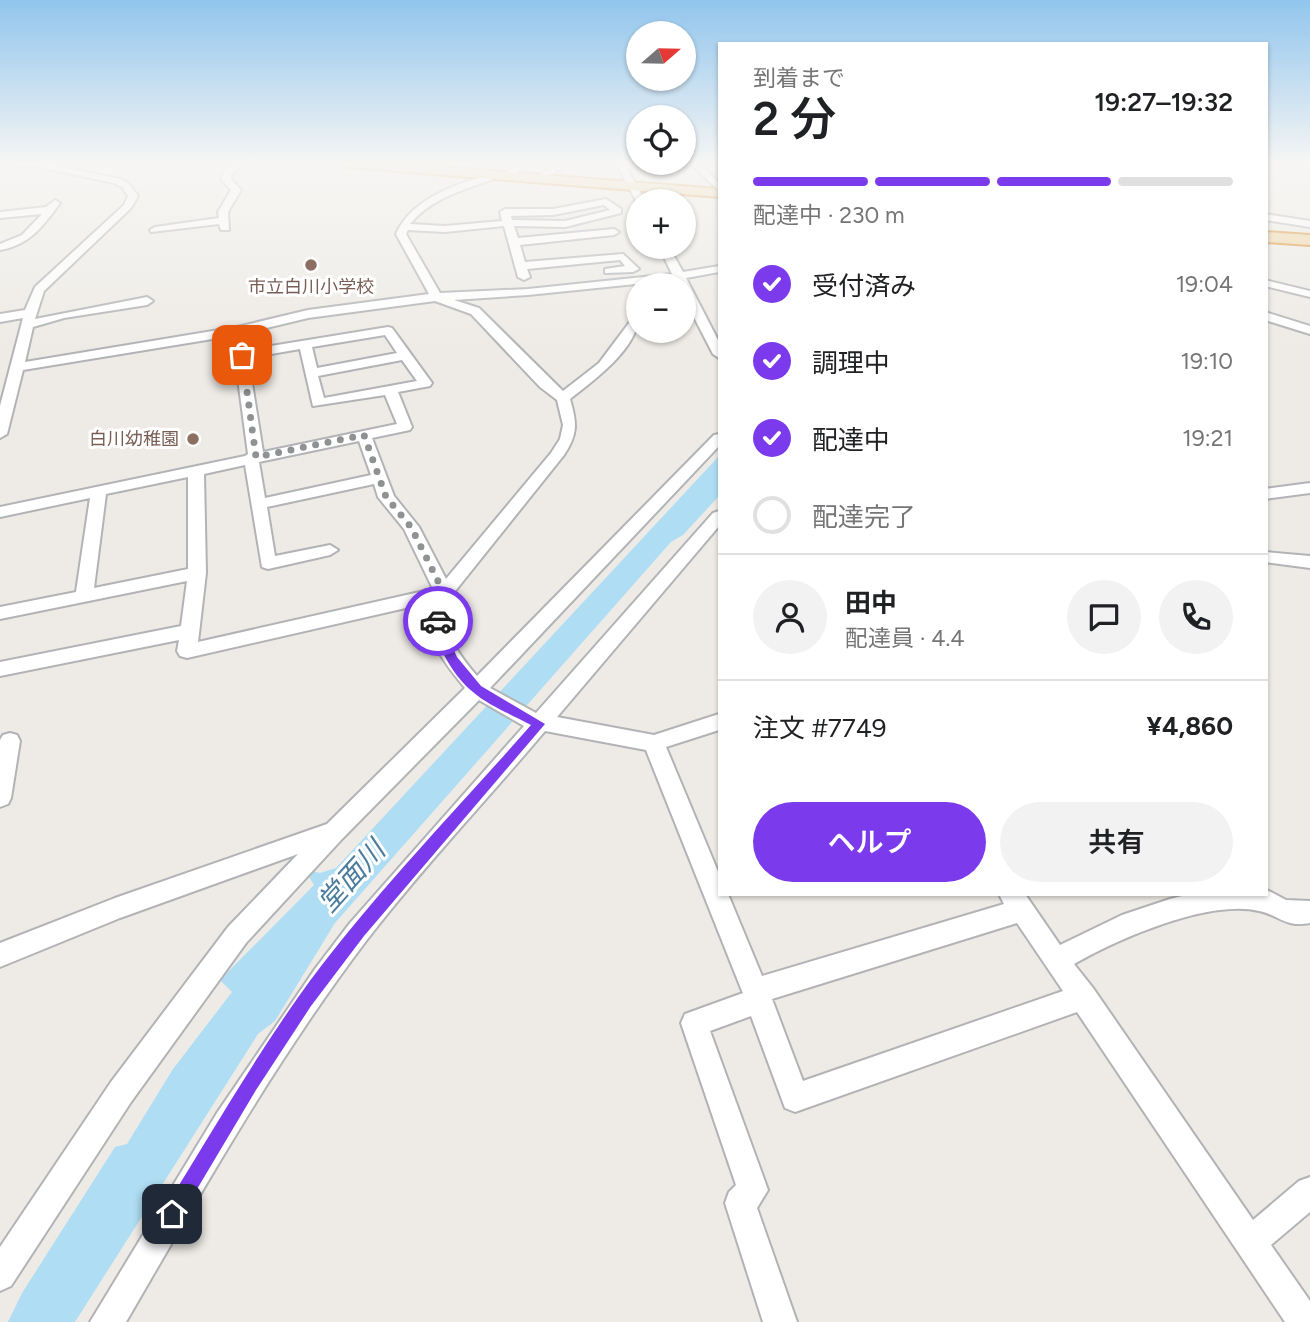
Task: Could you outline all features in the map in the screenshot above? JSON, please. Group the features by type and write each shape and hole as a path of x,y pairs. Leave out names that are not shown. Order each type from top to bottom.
{"highway":[{"path":"1268,237 1310,240"}],"street":[{"path":"0,247 10,246 41,225"},
{"path":"0,434 28,319 39,289 108,225"},
{"path":"155,230 216,225"},
{"path":"405,225 401,234 436,297 475,311 545,384 563,398 570,425 567,439 557,455 444,593 437,612 439,631 452,659 477,689 534,722 654,743 718,722"},
{"path":"509,225 528,292"},
{"path":"512,233 528,225"},
{"path":"512,233 561,225"},
{"path":"402,228 512,233 556,238 614,232"},
{"path":"512,233 559,250"},
{"path":"521,266 623,257 633,269 592,273"},
{"path":"696,274 718,269"},
{"path":"524,279 538,278"},
{"path":"1268,284 1310,294"},
{"path":"17,367 237,331 308,314 436,297 626,285"},
{"path":"0,318 28,319 63,315 147,301"},
{"path":"696,315 718,352"},
{"path":"1268,317 1310,330"},
{"path":"237,331 268,563 330,550"},
{"path":"242,355 388,331 425,383 318,403 305,345"},
{"path":"563,398 604,366 626,336"},
{"path":"311,373 405,355"},
{"path":"0,512 405,427 390,390"},
{"path":"364,435 386,497 411,527 444,593"},
{"path":"0,1275 171,1021 237,935 718,439"},
{"path":"196,469 197,573 187,651 444,593"},
{"path":"258,504 380,478"},
{"path":"1268,494 1310,488"},
{"path":"84,596 99,491"},
{"path":"107,1322 250,1084 305,1000 359,931 534,722 718,517"},
{"path":"1268,557 1310,562"},
{"path":"0,613 197,573"},
{"path":"0,669 190,631"},
{"path":"0,798 10,741"},
{"path":"654,743 711,860 718,881"},
{"path":"0,956 115,909 334,832"},
{"path":"723,896 795,1098 1084,997"},
{"path":"1057,960 1092,939 1163,912 1186,900 1265,900 1274,908 1300,914 1310,912"},
{"path":"780,1322 740,1203 753,1190 694,1023 757,995 1016,902 1306,1322"},
{"path":"1251,1242 1310,1192"}],"water":[{"name":"堂面川","path":"718,457 718,497 683,535 671,542 335,923 275,1021 258,1034 75,1322 8,1322 22,1293 115,1147 127,1144 173,1069 232,992 220,980 314,885 308,875 312,871 320,873 336,868"}],"way so far":[{"path":"242,355 256,457 364,435 386,497 411,527 444,593 437,612 438,621"}],"place":[{"name":"市立白川小学校","path":"311,265"},
{"name":"白川幼稚園","path":"193,439"}],"route":[{"path":"172,1214 250,1084 305,1000 359,931 539,724 477,689 452,659 439,631 438,621"}]}
